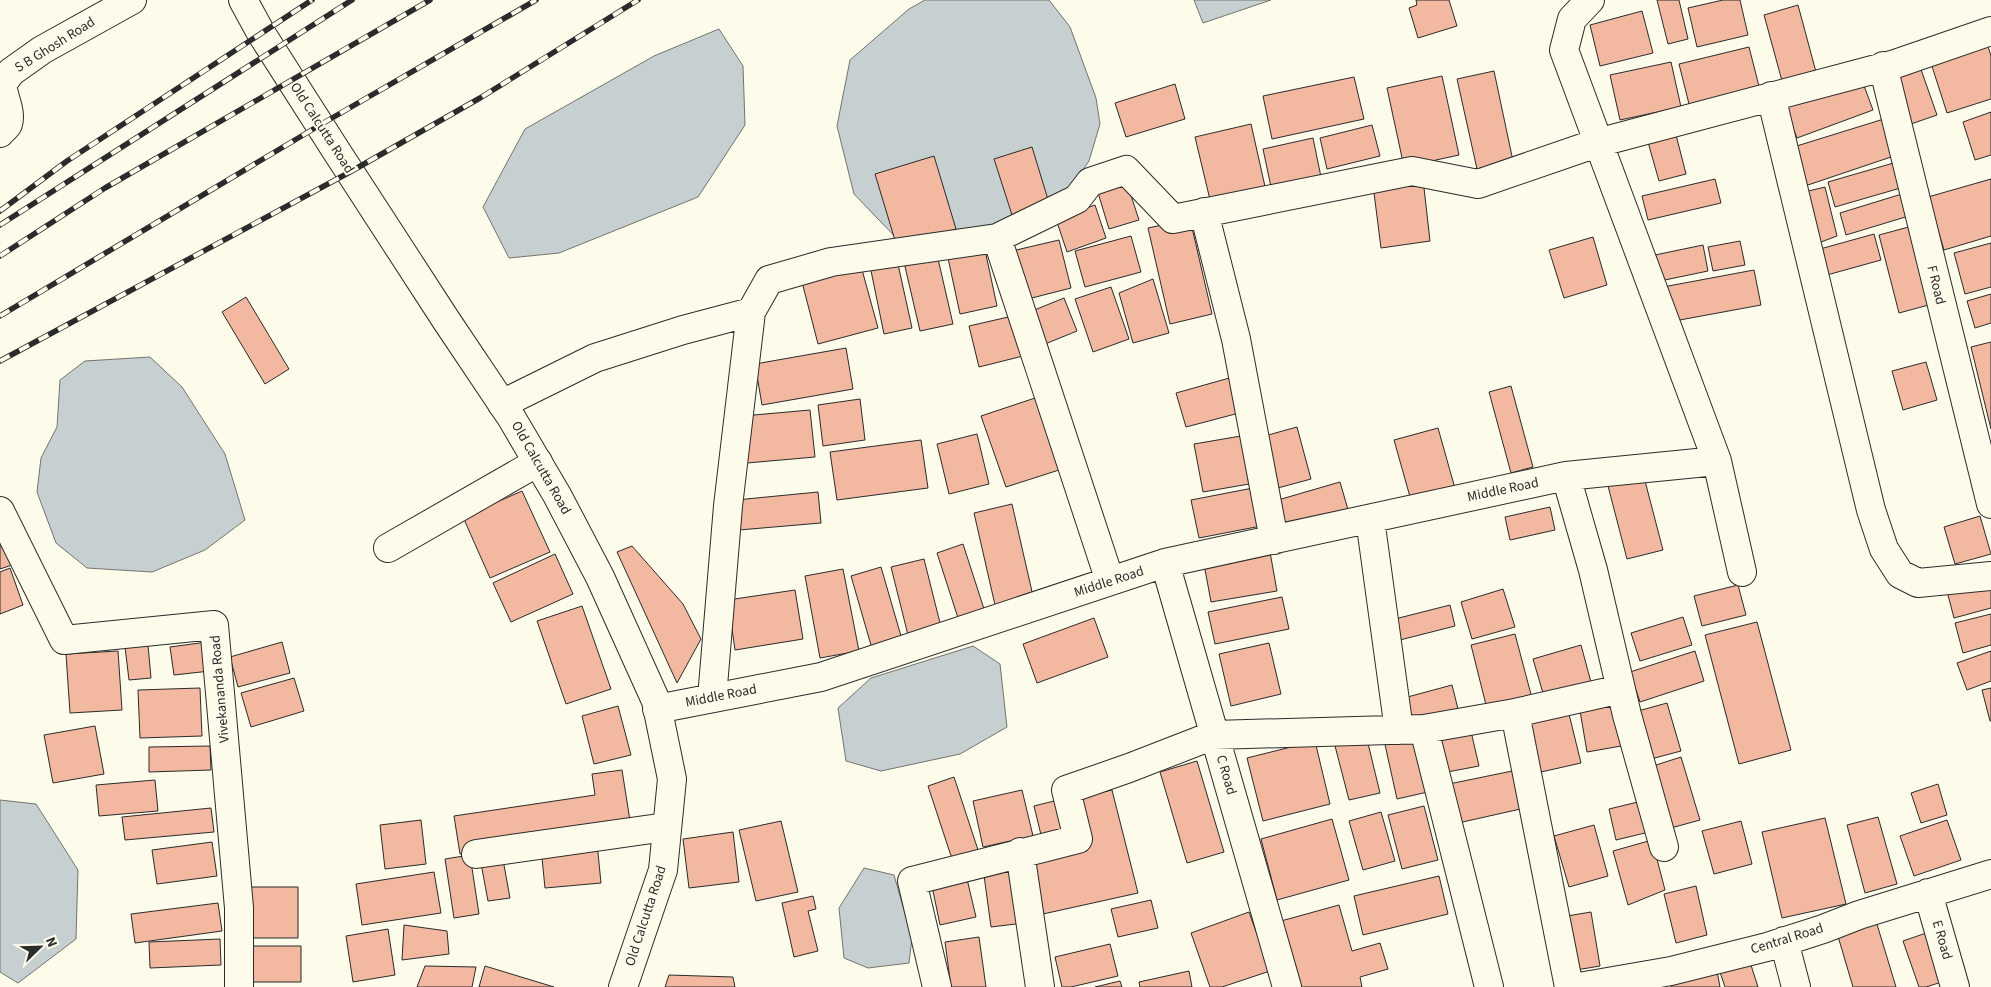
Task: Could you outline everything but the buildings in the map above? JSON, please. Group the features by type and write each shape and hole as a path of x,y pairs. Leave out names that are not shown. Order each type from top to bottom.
{"street":[{"name":"S B Ghosh Road","path":"0,133 8,124 8,113 2,93 2,84 12,72 12,58 60,39 132,0"},
{"name":"Old Calcutta Road","path":"243,0 277,58 538,462 600,577 656,702 672,779 663,870 623,987"},
{"path":"1590,0 1572,19 1564,50 1597,143 1717,461 1742,572"},
{"path":"712,698 728,506 751,312 768,280 831,262 997,238 1077,199 1090,182 1126,170 1173,218 1412,171 1478,184 1597,143 1895,64 1991,31"},
{"name":"F Road","path":"1883,66 1991,504"},
{"path":"1771,96 1871,510 1884,550 1900,574 1918,583 1991,576"},
{"path":"1204,212 1236,339 1274,540"},
{"path":"997,238 1110,581"},
{"path":"502,404 595,358 684,330 751,312"},
{"name":"Middle Road","path":"657,708 821,677 1165,563 1566,476 1717,461"},
{"path":"388,548 538,462"},
{"path":"1566,476 1593,570 1621,689 1664,846"},
{"name":"Vivekananda Road","path":"0,511 64,640 214,625 240,908 239,987"},
{"path":"1370,518 1412,730 1488,987"},
{"name":"C Road","path":"1165,563 1287,987"},
{"path":"937,987 912,881 1020,852 1078,839 1066,790 1214,735 1412,730 1515,713 1621,689"},
{"path":"1515,713 1569,987"},
{"path":"476,854 666,827"},
{"path":"1020,852 1040,987"},
{"name":"Central Road","path":"1579,987 1671,971 1784,941 1859,914 1991,874"},
{"name":"E Road","path":"1928,893 1955,987"},
{"path":"1784,941 1796,987"}],"shaded area":[{"path":"925,0 1049,0 1070,27 1096,98 1100,124 1089,161 1051,215 904,246 854,194 837,126 850,60 909,9"},
{"path":"1194,0 1271,0 1203,23"},
{"path":"719,29 743,66 745,125 698,197 559,253 509,258 483,207 525,129 654,56"},
{"path":"150,357 182,387 225,454 245,520 205,550 152,572 87,568 56,543 37,492 41,458 57,427 60,380 85,361"},
{"path":"973,646 1000,664 1007,727 960,754 881,771 846,761 838,708 871,678"},
{"path":"0,800 36,804 78,870 76,939 18,983 0,972"},
{"path":"864,868 894,875 912,938 909,963 868,968 844,958 839,908"}],"railway":[{"path":"0,211 67,161 312,0"},
{"path":"0,225 352,0"},
{"path":"0,256 105,188 430,0"},
{"path":"0,316 320,125 536,0"},
{"path":"0,361 350,172 480,98 638,0"}]}
